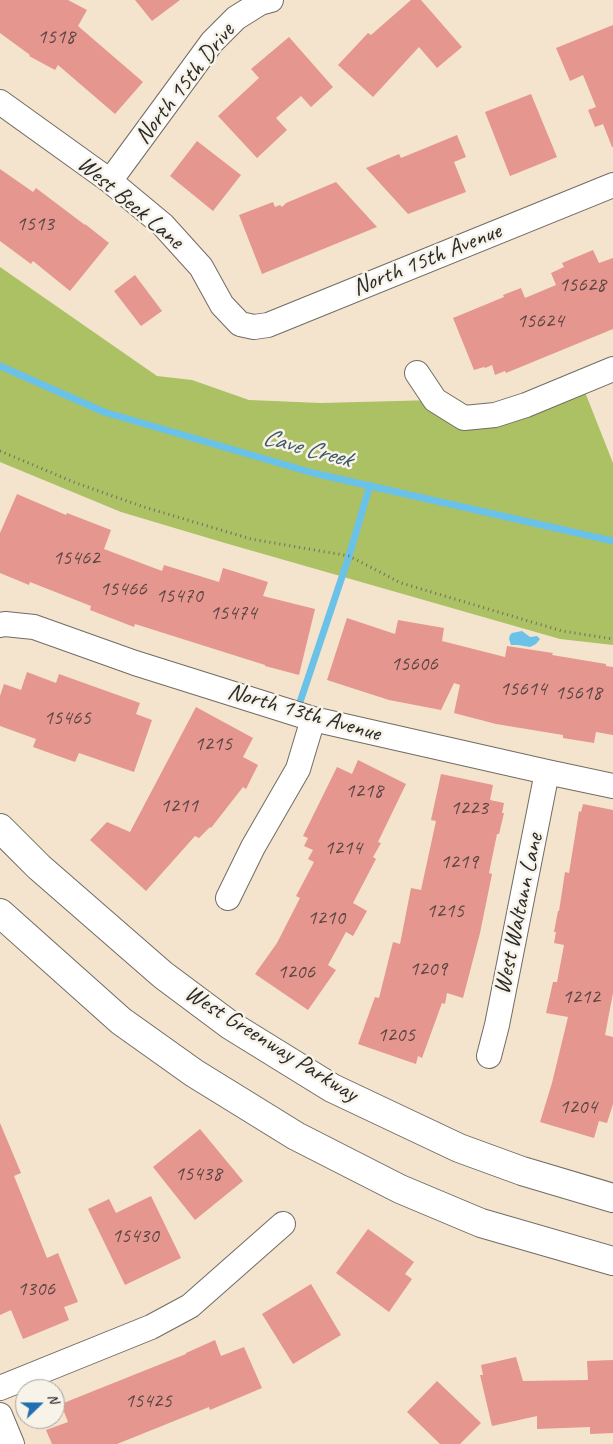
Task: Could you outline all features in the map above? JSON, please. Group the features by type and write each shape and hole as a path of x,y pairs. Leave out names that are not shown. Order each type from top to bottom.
{"main road":[{"name":"West Greenway Parkway","path":"0,828 39,867 163,975 230,1025 332,1088 459,1148 522,1171 613,1198"},
{"path":"0,913 121,1021 194,1073 296,1136 400,1189 481,1223 613,1261"}],"street":[{"name":"North 15th Drive","path":"110,181 212,42 236,18 260,3 271,0"},
{"name":"West Beck Lane","path":"0,102 110,181 163,225 201,267 222,305 240,324"},
{"name":"North 15th Avenue","path":"240,324 254,327 268,325 613,185"},
{"path":"417,374 435,400 464,418 495,415 526,406 613,369"},
{"name":"North 13th Avenue","path":"0,625 34,627 135,663 313,720 613,786"},
{"path":"228,898 253,847 298,770 313,720"},
{"name":"West Waltann Lane","path":"489,1056 497,1025 547,772"},
{"path":"0,1388 151,1327 190,1306 283,1224"},
{"path":"0,1415 12,1444"}],"path":[{"path":"0,452 76,483 153,510 251,539 349,556 401,583 562,631 613,639"}],"green space":[{"path":"0,267 157,376 192,380 249,400 321,403 435,400 464,418 581,382 613,463 613,645 560,639 121,512 0,462"}],"water":[{"path":"522,631 530,637 537,636 540,639 530,647 511,645 510,635"}],"building":[{"path":"0,0 68,0 87,10 78,26 143,82 115,114 58,65 55,70 29,56 0,33"},
{"path":"135,0 180,0 152,21"},
{"path":"411,0 421,0 462,47 437,68 419,47 373,97 338,65 368,33 371,35"},
{"path":"613,25 612,147 603,124 595,127 588,110 596,107 583,75 570,81 556,48"},
{"path":"289,37 333,87 311,107 301,96 276,118 287,130 257,158 218,116 259,78 251,69"},
{"path":"531,94 557,157 510,176 485,112"},
{"path":"457,135 466,157 454,162 466,192 408,214 366,168 399,154 401,158"},
{"path":"197,141 241,175 213,211 170,176"},
{"path":"0,169 33,192 36,188 109,243 70,291 33,261 31,264 0,241"},
{"path":"336,182 377,227 262,274 239,215 273,202 275,207 280,205 282,207 286,203"},
{"path":"593,250 599,263 613,258 613,329 506,373 505,371 495,375 492,365 474,370 453,318 521,288 525,298 556,285 551,273 564,267 562,263"},
{"path":"135,275 162,311 141,326 114,291"},
{"path":"17,494 66,515 67,513 111,530 104,549 162,571 164,565 219,582 223,568 268,582 263,596 315,609 299,675 265,666 135,624 134,627 90,610 91,606 30,582 29,585 0,573 0,533"},
{"path":"347,618 395,634 398,620 444,628 442,641 505,657 507,646 553,653 552,655 606,664 606,666 613,667 613,735 596,732 594,743 563,738 563,735 496,724 454,713 460,685 454,683 441,710 389,700 327,680"},
{"path":"27,672 56,683 59,674 140,703 136,714 152,720 134,772 79,753 75,762 33,747 36,739 0,726 0,696 4,684 21,690"},
{"path":"196,707 253,738 243,757 258,765 246,789 243,787 211,828 199,838 195,836 146,891 90,840 107,822 130,832"},
{"path":"358,760 406,784 378,842 381,843 373,857 376,859 353,903 367,911 353,936 346,932 328,965 336,970 308,1010 255,974 277,943 300,898 296,896 314,862 308,859 313,850 304,846 308,838 303,836 337,767 352,774"},
{"path":"441,774 493,785 490,800 504,803 502,813 504,813 499,834 497,834 489,873 492,874 480,933 463,998 447,993 445,1004 442,1003 422,1058 418,1056 416,1064 358,1044 375,997 379,998 393,942 400,944 411,888 421,890 436,821 431,820"},
{"path":"583,804 613,810 613,993 605,1035 613,1037 613,1104 607,1123 599,1121 594,1138 540,1122 552,1083 568,1017 546,1013 553,982 557,982 564,945 554,943 556,932 554,932 565,872 569,873 579,811 581,812"},
{"path":"0,1123 21,1173 14,1176 47,1258 58,1253 78,1302 64,1307 69,1320 23,1339 11,1310 0,1315"},
{"path":"200,1129 243,1181 195,1220 153,1167"},
{"path":"151,1196 181,1258 125,1285 88,1209 109,1199 116,1213"},
{"path":"368,1229 414,1262 405,1274 412,1279 389,1312 336,1273"},
{"path":"311,1284 341,1335 293,1364 262,1314"},
{"path":"215,1340 221,1356 244,1347 262,1388 210,1410 209,1407 117,1444 52,1444 46,1430 65,1429 65,1423 68,1422 65,1414 65,1402"},
{"path":"516,1357 523,1381 588,1380 587,1361 613,1360 613,1433 590,1434 590,1427 537,1429 537,1416 492,1426 480,1375 483,1375 481,1365"},
{"path":"437,1381 481,1423 460,1444 440,1444 407,1412"}],"waterway":[{"name":"Cave Creek","path":"0,366 104,412 313,473 613,541"},
{"path":"297,711 349,556 370,485"}]}
